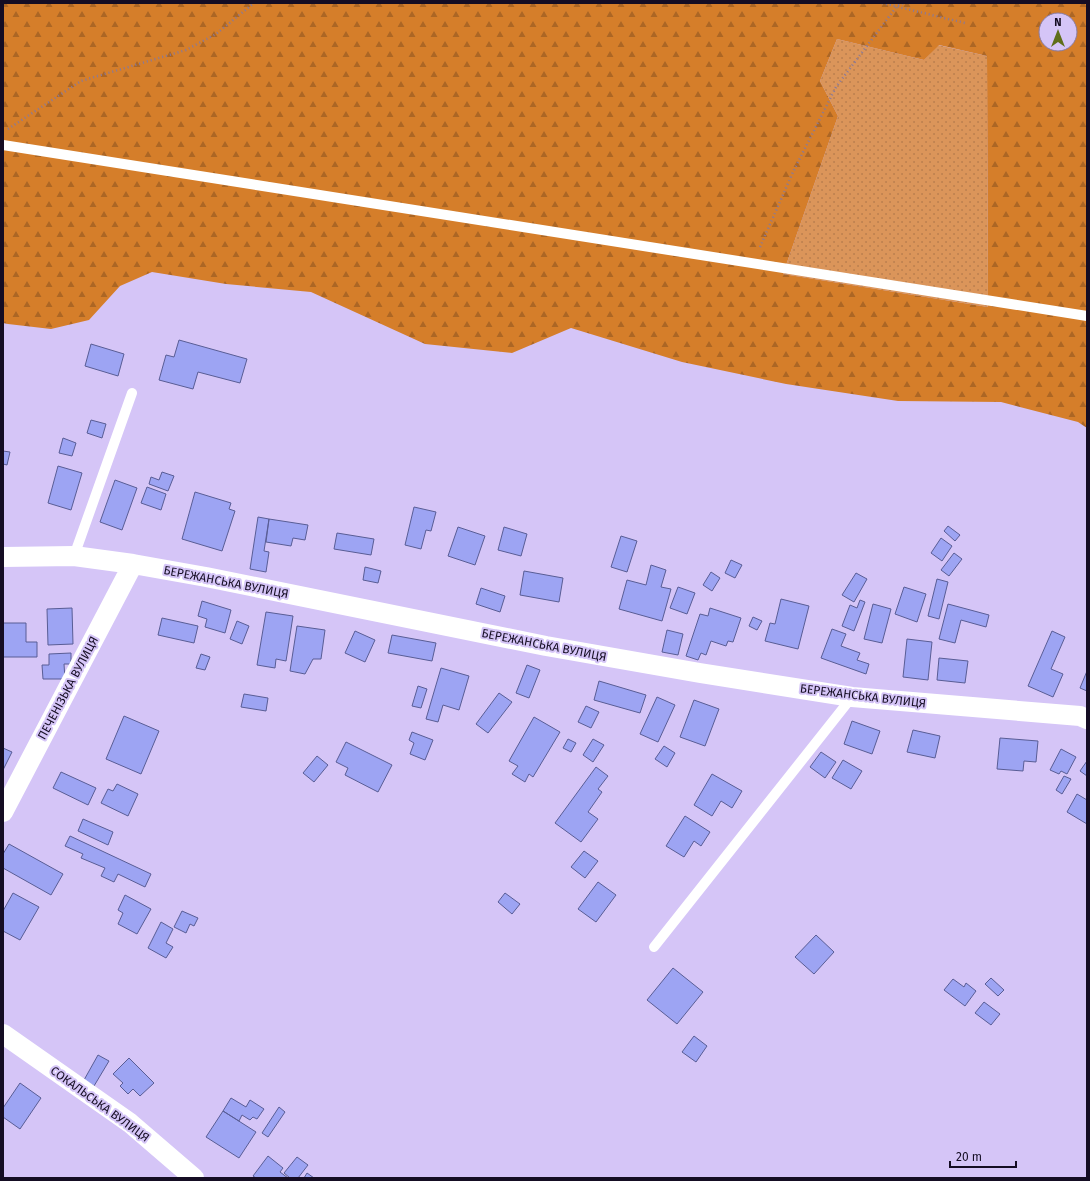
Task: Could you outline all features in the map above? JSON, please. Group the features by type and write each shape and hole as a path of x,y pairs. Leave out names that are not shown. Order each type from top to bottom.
{"street":[{"name":"БЕРЕЖАНСЬКА ВУЛИЦЯ","path":"3,557 74,556 133,564 206,577 546,646 700,673 852,697 1080,716 1087,719"},
{"name":"ПЕЧЕНІЗЬКА ВУЛИЦЯ","path":"3,812 133,564"},
{"name":"СОКАЛЬСЬКА ВУЛИЦЯ","path":"3,1034 130,1123 194,1178"}],"lane":[{"path":"3,145 1087,316"},
{"path":"74,556 132,393"},
{"path":"654,947 852,697"}],"path":[{"path":"3,133 81,81 186,50 216,34 254,3"},
{"path":"882,3 965,23"},
{"path":"753,263 794,172 836,87 897,6 903,3"}],"shaded area":[{"path":"837,39 924,60 938,45 987,56 988,307 783,274 838,116 820,81"}],"green space":[{"path":"3,3 1087,3 1087,428 1078,422 1001,402 898,401 786,384 682,362 571,328 512,353 425,344 311,292 226,284 152,272 120,286 89,320 51,329 3,323","holes":["837,39 924,60 939,45 987,56 988,307 783,274 838,116 820,81"]}],"building":[{"path":"179,340 247,359 240,383 198,372 193,389 159,380 166,355 174,357"},
{"path":"91,344 124,354 118,376 85,366"},
{"path":"91,420 106,424 102,438 87,433"},
{"path":"63,438 76,443 72,456 59,453"},
{"path":"3,451 10,452 7,465 3,464"},
{"path":"58,466 82,473 71,510 48,503"},
{"path":"162,472 174,476 168,491 149,484 151,477 159,480"},
{"path":"115,480 137,488 122,530 100,522"},
{"path":"147,487 166,494 161,510 141,503"},
{"path":"195,492 231,503 229,509 235,511 222,551 182,539"},
{"path":"414,507 436,512 431,531 426,530 421,549 405,545"},
{"path":"258,517 269,519 264,551 269,552 266,572 250,569"},
{"path":"269,519 308,525 305,540 293,538 291,546 266,542"},
{"path":"948,526 960,535 955,541 944,531"},
{"path":"458,527 485,536 475,565 448,556"},
{"path":"504,527 527,534 521,556 498,550"},
{"path":"337,533 374,539 371,555 334,549"},
{"path":"621,536 637,541 627,572 611,567"},
{"path":"941,538 952,546 942,561 931,553"},
{"path":"954,553 962,559 949,576 941,570"},
{"path":"731,560 742,565 735,578 725,573"},
{"path":"651,565 666,570 661,587 671,589 662,621 619,609 627,580 646,585"},
{"path":"365,567 381,571 378,583 363,580"},
{"path":"524,571 563,578 559,602 520,595"},
{"path":"711,572 720,578 712,591 703,585"},
{"path":"856,573 867,579 854,602 842,595"},
{"path":"937,579 948,582 939,619 928,616"},
{"path":"678,587 695,593 687,614 670,608"},
{"path":"904,587 926,594 917,622 895,614"},
{"path":"481,588 505,596 500,612 476,604"},
{"path":"781,599 809,606 798,649 765,641 770,623 775,624"},
{"path":"860,600 865,602 854,631 842,626 850,605 857,608"},
{"path":"202,601 231,610 225,633 205,627 207,619 198,616"},
{"path":"873,604 891,609 882,643 864,639"},
{"path":"948,604 989,615 986,627 961,620 955,643 939,639"},
{"path":"72,608 73,644 48,645 47,609"},
{"path":"710,608 741,618 733,642 728,641 726,646 711,641 706,655 701,653 698,660 686,656 700,614 708,616"},
{"path":"266,612 293,616 286,661 276,659 275,668 257,665"},
{"path":"753,617 762,621 757,630 749,626"},
{"path":"162,618 198,626 194,643 158,635"},
{"path":"237,621 249,626 242,644 230,639"},
{"path":"3,623 26,623 26,642 37,642 37,657 3,657"},
{"path":"297,626 325,630 321,659 313,659 305,674 290,671"},
{"path":"832,629 846,634 841,646 860,653 857,660 869,664 866,674 821,658"},
{"path":"667,630 683,634 678,655 662,652"},
{"path":"355,631 375,640 365,662 345,653"},
{"path":"1052,631 1065,637 1051,669 1063,674 1053,697 1028,686"},
{"path":"392,635 436,643 432,661 388,653"},
{"path":"907,639 932,642 928,680 903,677"},
{"path":"71,653 71,664 64,664 65,679 43,679 42,665 49,665 49,654"},
{"path":"201,654 210,657 205,670 196,668"},
{"path":"939,658 968,661 965,683 937,680"},
{"path":"527,665 540,670 529,698 516,693"},
{"path":"441,668 469,676 459,710 443,705 438,722 426,719"},
{"path":"1087,671 1087,691 1080,688"},
{"path":"599,681 646,695 640,713 594,700"},
{"path":"418,686 427,689 421,708 412,706"},
{"path":"499,693 512,702 488,733 476,724"},
{"path":"244,694 268,698 266,711 241,707"},
{"path":"657,697 675,705 658,742 640,734"},
{"path":"694,700 719,709 705,746 680,737"},
{"path":"586,706 599,712 591,728 578,722"},
{"path":"124,716 159,731 141,774 106,759"},
{"path":"534,717 560,732 533,777 529,774 525,782 512,774 518,766 509,761"},
{"path":"852,721 880,731 872,754 844,744"},
{"path":"913,730 940,736 935,758 907,752"},
{"path":"412,732 433,740 425,760 410,754 414,743 409,740"},
{"path":"1000,738 1038,741 1036,762 1024,761 1023,771 997,769"},
{"path":"568,739 576,743 571,752 563,748"},
{"path":"593,739 604,745 593,762 583,755"},
{"path":"346,742 392,765 378,792 345,775 348,768 336,762"},
{"path":"664,746 675,753 667,767 655,759"},
{"path":"3,748 12,752 3,770"},
{"path":"1061,749 1076,757 1067,774 1061,771 1059,774 1050,770"},
{"path":"821,752 836,762 825,778 810,767"},
{"path":"317,756 328,765 314,782 303,773"},
{"path":"843,760 862,771 851,789 832,778"},
{"path":"1087,761 1087,776 1080,771"},
{"path":"596,767 608,776 598,789 602,792 588,812 598,819 581,842 555,823"},
{"path":"61,772 96,788 88,805 53,788"},
{"path":"712,774 742,791 732,808 721,801 712,816 694,805"},
{"path":"1064,776 1071,779 1062,794 1056,790"},
{"path":"117,784 138,794 128,816 101,803 108,789 113,791"},
{"path":"1077,794 1087,800 1087,824 1067,812"},
{"path":"685,816 710,832 701,846 694,841 684,857 666,846"},
{"path":"83,819 113,832 108,845 78,831"},
{"path":"70,836 151,874 145,887 118,874 114,882 101,876 105,868 81,858 83,854 65,846"},
{"path":"9,844 63,874 51,895 3,868 3,854"},
{"path":"584,851 598,861 585,878 571,867"},
{"path":"598,882 616,895 596,922 578,909"},
{"path":"13,893 39,907 20,940 3,931 3,911"},
{"path":"505,893 520,904 512,914 498,902"},
{"path":"125,895 151,909 137,934 118,924 123,913 118,910"},
{"path":"182,911 198,918 194,926 190,924 186,933 174,927"},
{"path":"161,922 173,929 166,943 173,947 166,958 148,948"},
{"path":"816,935 834,952 814,974 795,957"},
{"path":"673,968 703,992 677,1024 647,1000"},
{"path":"991,978 1004,990 998,996 985,984"},
{"path":"953,979 964,987 966,983 976,991 965,1006 944,990"},
{"path":"984,1002 1000,1014 991,1025 975,1013"},
{"path":"694,1036 707,1046 696,1062 682,1052"},
{"path":"98,1055 109,1061 94,1086 84,1080"},
{"path":"129,1058 154,1083 140,1096 133,1089 128,1094 120,1086 123,1083 113,1074"},
{"path":"20,1083 41,1098 20,1129 3,1117 3,1108"},
{"path":"231,1098 246,1107 250,1100 264,1109 257,1119 253,1117 250,1120 242,1115 239,1121 223,1111"},
{"path":"279,1107 285,1112 268,1137 262,1133"},
{"path":"223,1111 256,1132 239,1158 206,1137"},
{"path":"268,1156 283,1168 280,1172 288,1178 256,1178 253,1176"},
{"path":"297,1157 308,1165 298,1178 290,1178 284,1173"},
{"path":"307,1173 314,1178 304,1178"}]}
